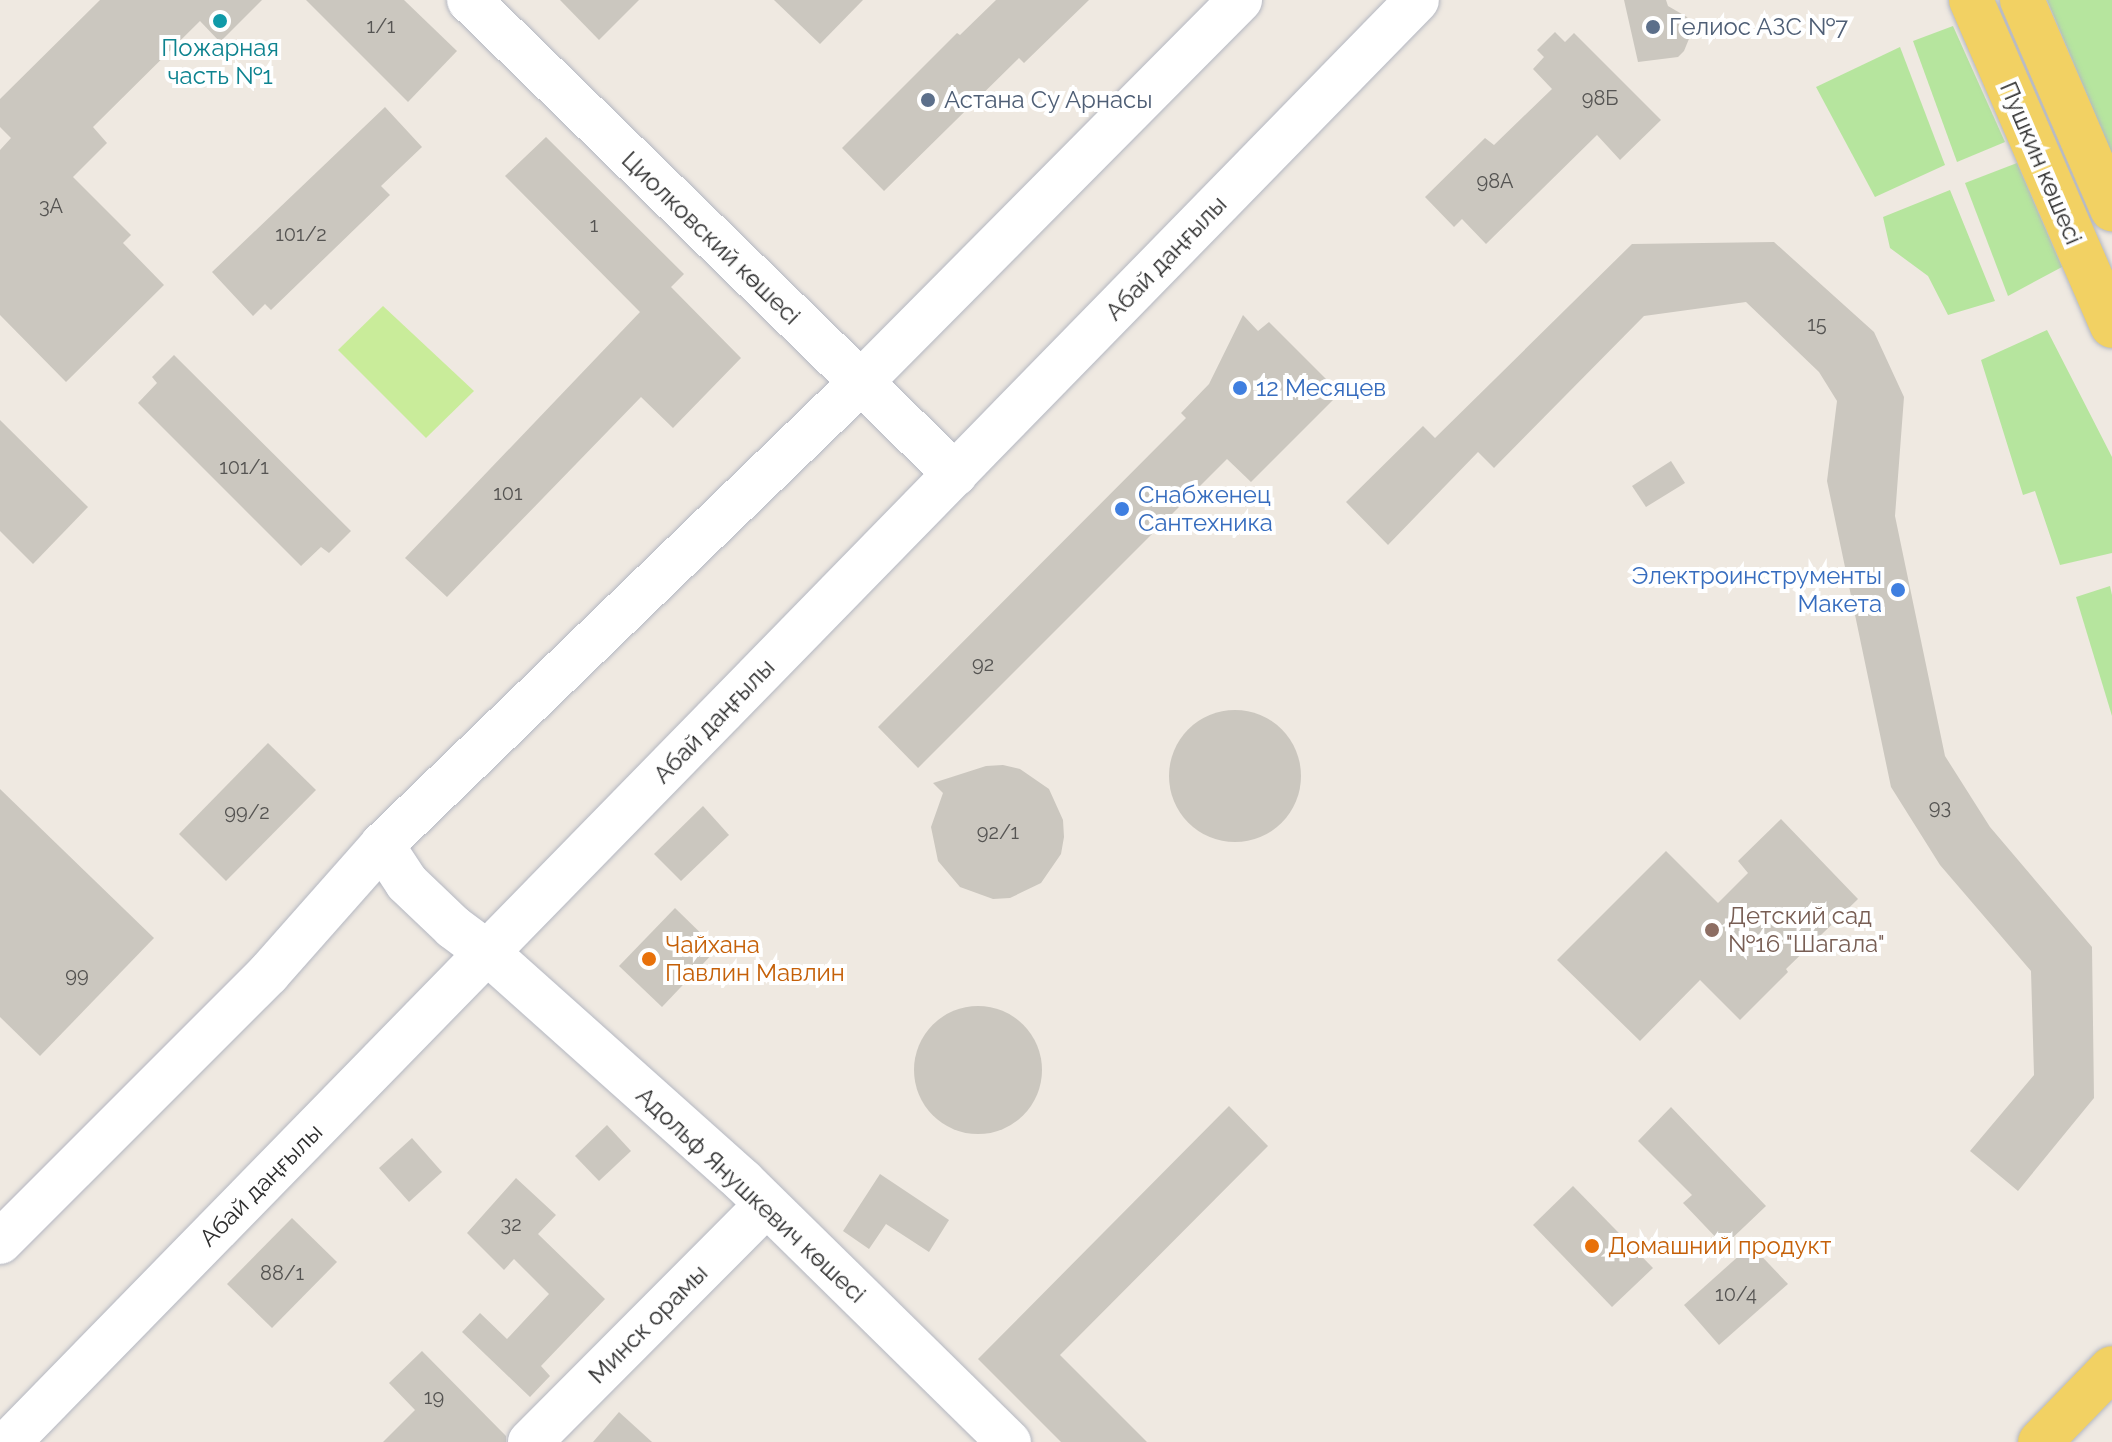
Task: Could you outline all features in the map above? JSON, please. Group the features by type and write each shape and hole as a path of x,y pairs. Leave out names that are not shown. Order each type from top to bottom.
{"main road":[{"name":"Пушкин көшесі","path":"1971,0 2112,326"},
{"name":"Пушкин көшесі","path":"2022,0 2112,209"},
{"path":"2040,1442 2112,1368"}],"street":[{"name":"Циолковский көшесі","path":"469,0 859,384 955,474"},
{"path":"0,1242 268,974 382,845 859,384 1240,0"},
{"name":"Абай даңғылы","path":"9,1442 1417,0"},
{"name":"Адольф Янушкевич көшесі","path":"382,845 407,883 453,927 488,953 766,1205 1009,1442"},
{"name":"Минск орамы","path":"530,1442 766,1205"}],"green space":[{"path":"2047,0 2112,0 2112,154"},
{"path":"1953,26 2005,142 1957,162 1913,41"},
{"path":"1900,47 1945,165 1875,197 1816,87"},
{"path":"2017,163 2062,267 2008,296 1965,183"},
{"path":"1950,190 1995,301 1948,315 1928,276 1890,248 1883,217"},
{"path":"383,306 474,391 426,438 338,350"},
{"path":"2047,330 2112,457 2112,553 2060,565 2035,491 2023,495 1981,360"},
{"path":"2110,586 2112,595 2112,716 2076,597"}],"building":[{"path":"100,0 262,0 220,42 200,21 93,127 107,143 73,177 131,235 123,243 164,285 66,382 0,315 0,150 11,138 0,127 0,99"},
{"path":"306,0 404,0 457,51 408,102"},
{"path":"560,0 639,0 599,40"},
{"path":"774,0 863,0 820,44"},
{"path":"996,0 1089,0 1024,63 1019,58 884,191 842,148 957,33 960,35"},
{"path":"1624,0 1666,0 1668,6 1687,17 1693,29 1684,51 1678,57 1638,62"},
{"path":"1555,32 1565,42 1574,33 1661,120 1620,160 1597,135 1486,244 1462,219 1454,227 1425,197 1485,138 1494,145 1552,89 1533,69 1544,57 1537,50"},
{"path":"385,107 422,147 381,186 390,195 271,310 265,304 253,316 212,272"},
{"path":"546,137 684,274 671,287 741,358 673,428 641,397 447,597 405,558 640,312 505,176"},
{"path":"1774,242 1874,332 1904,397 1895,516 1945,756 1990,827 2092,947 2094,1098 2018,1191 1970,1151 2034,1075 2031,971 1940,865 1891,787 1827,481 1837,401 1819,372 1746,302 1644,316 1494,468 1478,452 1388,545 1346,502 1423,426 1435,438 1632,244"},
{"path":"1243,315 1258,331 1269,322 1340,393 1251,482 1227,459 918,768 878,727 1186,418 1181,413 1209,384"},
{"path":"174,355 351,531 329,553 321,547 301,566 138,403 157,383 152,377"},
{"path":"0,420 88,507 33,564 0,531"},
{"path":"1671,461 1685,483 1646,507 1632,486"},
{"path":"1235,710 1260,715 1282,729 1296,751 1301,776 1296,801 1282,823 1260,837 1235,842 1210,837 1188,823 1174,801 1169,776 1174,751 1188,729 1210,715"},
{"path":"268,743 316,790 226,881 179,834"},
{"path":"1003,765 1020,769 1049,789 1063,820 1064,837 1061,854 1041,883 1010,898 993,899 960,887 938,861 931,827 943,793 933,783 986,766"},
{"path":"0,789 154,938 40,1056 0,1017"},
{"path":"703,806 729,835 681,881 654,854"},
{"path":"1781,819 1858,899 1786,969 1788,972 1740,1020 1700,980 1640,1041 1557,960 1666,851 1718,903 1748,873 1738,861"},
{"path":"675,908 717,949 662,1007 619,966"},
{"path":"978,1006 1002,1011 1023,1025 1037,1046 1042,1070 1037,1094 1023,1115 1002,1129 978,1134 954,1129 933,1115 919,1094 914,1070 919,1046 933,1025 954,1011"},
{"path":"1229,1106 1268,1146 1060,1355 1147,1442 1061,1442 978,1359"},
{"path":"1671,1107 1766,1206 1724,1246 1683,1203 1692,1195 1638,1141"},
{"path":"607,1125 631,1151 599,1181 575,1156"},
{"path":"412,1138 442,1172 409,1202 379,1168"},
{"path":"880,1174 949,1220 929,1252 886,1224 869,1249 843,1231"},
{"path":"516,1178 556,1215 538,1234 605,1299 541,1366 550,1376 530,1397 462,1332 480,1313 507,1339 549,1294 514,1259 504,1270 467,1233"},
{"path":"1573,1186 1653,1268 1612,1307 1533,1225"},
{"path":"292,1218 337,1262 272,1328 227,1284"},
{"path":"1751,1245 1788,1284 1719,1345 1684,1305"},
{"path":"422,1351 506,1436 506,1442 383,1442 415,1410 389,1383"},
{"path":"619,1412 652,1442 593,1442"}],"place":[{"name":"Пожарная часть №1","path":"220,21"},
{"name":"Гелиос АЗС №7","path":"1653,27"},
{"name":"Астана Су Арнасы","path":"928,100"},
{"name":"12 Месяцев","path":"1240,388"},
{"name":"Снабженец Сантехника","path":"1122,509"},
{"name":"Электроинструменты Макета","path":"1898,590"},
{"name":"Детский сад №16 \"Шагала\"","path":"1712,930"},
{"name":"Чайхана Павлин Мавлин","path":"649,959"},
{"name":"Домашний продукт","path":"1592,1246"}]}
